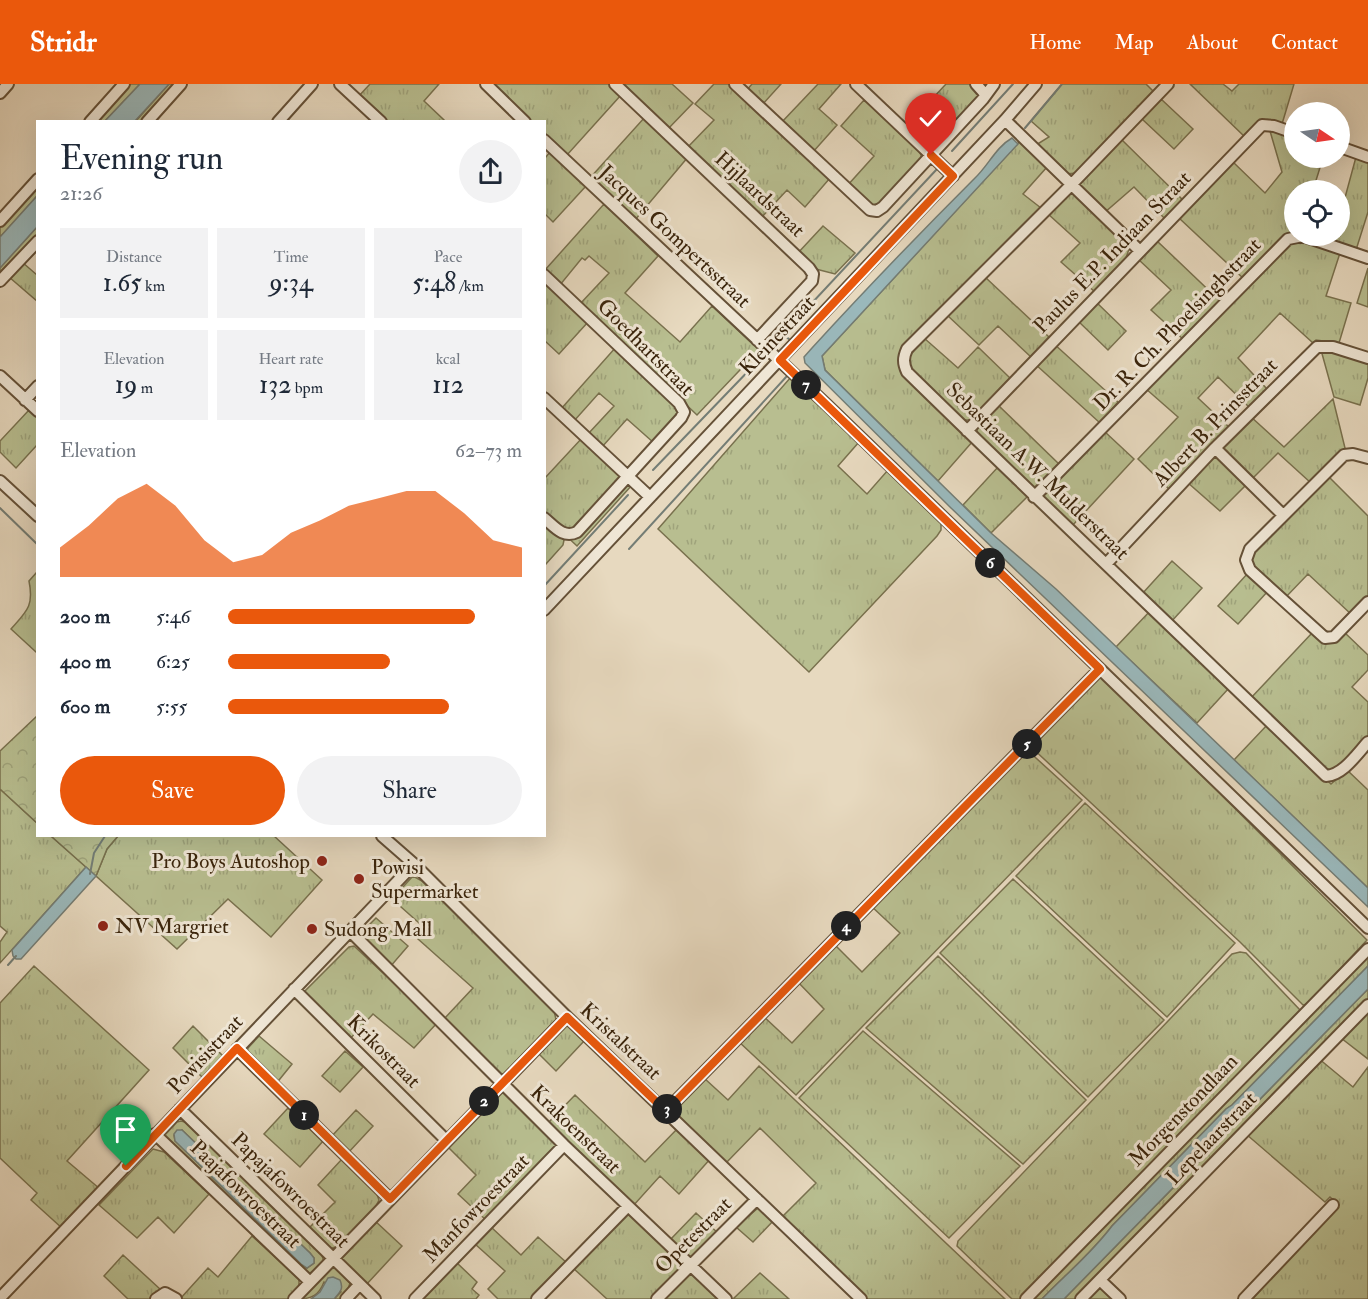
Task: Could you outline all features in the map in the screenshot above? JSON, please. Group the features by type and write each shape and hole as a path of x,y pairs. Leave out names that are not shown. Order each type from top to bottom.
{"street":[{"path":"0,93 8,84"},
{"path":"92,120 124,84"},
{"path":"149,120 181,84"},
{"path":"280,120 312,84"},
{"path":"340,84 379,120"},
{"path":"486,84 523,120"},
{"name":"Hijlaardstraat","path":"615,84 813,274 812,280 757,340"},
{"path":"735,84 870,210 877,211 994,84"},
{"path":"856,84 953,176"},
{"path":"976,84 985,94"},
{"name":"Kleinestraat","path":"546,608 953,176 1036,84"},
{"path":"1071,185 1168,84"},
{"path":"1005,120 1140,251"},
{"name":"Paulus E.P. Indiaan Straat","path":"967,431 1262,125 1284,130"},
{"name":"Jacques Gompertsstraat","path":"546,142 780,360 1368,928"},
{"path":"1350,151 1368,157"},
{"path":"0,221 36,181"},
{"name":"Sebastiaan A.W. Mulderstraat","path":"1071,185 907,349 904,364 908,372 1034,497 1107,563 1326,776 1333,776 1342,769 1368,742"},
{"name":"Dr. R. Ch. Phoelsinghstraat","path":"1034,497 1288,239 1303,236 1368,258"},
{"path":"0,281 36,243"},
{"name":"Goedhartstraat","path":"546,277 680,403 684,412 627,476"},
{"name":"Albert B. Prinsstraat","path":"1107,563 1215,448 1317,346 1333,347 1368,358"},
{"path":"0,376 36,409"},
{"path":"25,400 36,388"},
{"path":"546,400 650,497"},
{"path":"1215,448 1283,515"},
{"path":"1368,458 1353,454 1344,455 1250,549 1246,560 1250,570 1325,638 1334,637 1368,602"},
{"path":"546,520 559,531 572,534 577,532 627,476"},
{"path":"0,481 36,514"},
{"path":"666,1111 1100,669"},
{"name":"Kristalstraat","path":"383,837 414,864 567,1017 861,1299"},
{"name":"Powisistraat","path":"0,1298 414,864"},
{"name":"Krakoenstraat","path":"351,932 564,1145 726,1299"},
{"name":"Morgenstondlaan","path":"1026,1299 1368,949"},
{"name":"Krikostraat","path":"294,989 447,1141"},
{"name":"Lepelaarstraat","path":"1081,1299 1368,1005"},
{"path":"294,1299 567,1017"},
{"path":"237,1048 390,1199"},
{"name":"Papajafowroestraat","path":"180,1109 375,1299"},
{"name":"Paajafowroestraat","path":"155,1134 310,1282"},
{"name":"Manfowroestraat","path":"415,1299 564,1145"},
{"name":"Opetestraat","path":"657,1299 757,1199"},
{"path":"1244,1299 1333,1205"},
{"path":"537,1299 628,1206"},
{"path":"1100,1280 1120,1299"},
{"path":"346,1299 359,1285"},
{"path":"156,1299 165,1293 176,1299"}],"green space":[{"path":"130,84 140,84 106,120 98,120"},
{"path":"169,84 176,84 143,120 137,120"},
{"path":"370,84 439,84 424,101 444,120 385,120 358,97"},
{"path":"492,84 609,84 621,95 567,155 546,135 546,120 530,120"},
{"path":"619,84 672,84 693,103 667,130"},
{"path":"714,84 731,84 830,178 805,207 787,190 761,218 686,149 714,120 695,104"},
{"path":"752,84 781,84 762,105 746,91"},
{"path":"818,84 841,84 819,109 837,125 813,152 781,123"},
{"path":"946,84 973,84 979,91 979,97 957,121 933,98"},
{"path":"1062,84 1146,84 1155,93 1077,173 1065,174 1036,145 1049,137 1031,121"},
{"path":"1190,84 1223,84 1232,91 1239,84 1294,84 1289,102 1284,102 1282,124 1268,120 1246,138"},
{"path":"1161,99 1193,129 1174,149 1142,119"},
{"path":"864,100 919,150 922,158 880,205 872,206 847,186 874,156 841,126"},
{"path":"645,117 688,157 635,220 590,178"},
{"path":"1270,131 1284,133 1284,168 1320,168 1316,180 1284,180 1284,242 1244,279 1179,218 1233,162 1265,193 1282,172"},
{"path":"1121,139 1184,201 1166,220 1134,187 1104,213 1078,188 1080,181"},
{"path":"1020,141 1047,167 1023,194 1041,208 899,363 973,441 938,481 825,370 822,356"},
{"path":"550,152 586,186 553,222 546,215 546,157"},
{"path":"1356,157 1368,161 1368,212 1356,250 1345,246 1350,246 1350,180"},
{"path":"36,187 36,197 0,237 0,227"},
{"path":"1072,191 1128,245 1129,249 1126,258 1095,292 1061,262 1080,243 1047,213"},
{"path":"604,204 658,256 625,293 680,342 712,306 759,350 697,415 580,304 609,273 589,256 585,260 582,258 560,285 546,269"},
{"path":"823,226 855,253 835,274 812,268 797,254"},
{"path":"36,228 36,236 0,276 0,268"},
{"path":"1156,240 1221,302 1184,340 1151,310 1171,290 1138,259"},
{"path":"1285,246 1320,246 1340,253 1326,296 1351,303 1339,343 1316,340 1313,343 1280,313 1238,358 1267,389 1249,407 1218,377 1198,398 1230,428 1170,490 1138,459 1178,417 1145,388"},
{"path":"22,262 36,274 36,300 9,277"},
{"path":"1368,268 1368,307 1357,303"},
{"path":"985,277 1049,337 1031,357 998,326 979,345 947,315"},
{"path":"546,285 588,322 559,354 546,342"},
{"path":"1095,301 1126,331 1108,350 1077,320"},
{"path":"924,338 958,368 978,347 1010,378 971,420 961,420 911,372 908,358"},
{"path":"1053,343 1118,402 1100,423 1034,363"},
{"path":"616,347 678,405 679,415 654,443 627,419 602,447 588,434 614,406 599,393 574,421 561,409"},
{"path":"1327,349 1368,362 1368,378 1360,405 1334,397 1321,350"},
{"path":"791,377 859,442 838,466 867,494 888,470 941,523 941,530 937,536 809,672 658,529"},
{"path":"1333,399 1345,448 1311,483 1278,453 1252,479 1223,450 1223,446 1250,416 1284,447"},
{"path":"997,404 1060,465 1041,486 1031,487 978,436 980,423"},
{"path":"29,410 36,416 36,446 16,468 0,452 0,441"},
{"path":"1104,431 1134,459 1072,526 1041,497"},
{"path":"582,438 632,485 577,546 546,517 546,477"},
{"path":"1212,456 1218,457 1248,483 1220,511 1187,482"},
{"path":"998,467 1028,496 991,533 963,505"},
{"path":"1328,476 1368,516 1368,599 1352,615 1308,574 1285,598 1251,563 1254,552"},
{"path":"546,524 564,540 563,545 546,564"},
{"path":"1172,561 1202,588 1171,622 1142,594"},
{"path":"36,573 36,652 11,629 28,608 31,597 29,581"},
{"path":"1248,573 1268,591 1238,624 1218,606"},
{"path":"1150,611 1229,688 1197,723 1116,647"},
{"path":"1344,632 1368,655 1368,670 1352,687 1368,702 1368,736 1343,764 1330,770 1323,769 1250,699 1312,633 1321,640"},
{"path":"1100,674 1367,940 1308,1004 1303,1005 1240,942 1029,745"},
{"path":"36,717 36,822 0,789 0,751"},
{"path":"1268,724 1331,784 1347,770 1368,790 1368,888 1234,760"},
{"path":"1025,748 1082,800 796,1095 737,1040 762,1015 792,1043 824,1009 796,980 833,943 862,972 900,933 870,905"},
{"path":"0,789 36,822 36,837 52,837 86,867 0,963 0,942 7,932 0,926"},
{"path":"1085,803 1235,943 1167,1017 1016,876"},
{"path":"52,837 117,837 107,849 96,876"},
{"path":"117,837 275,837 322,880 271,937 228,899 177,949 96,876 107,849"},
{"path":"413,876 422,881 554,1010 556,1020 504,1074 499,1074 444,1019 473,988 418,939 427,930 392,899"},
{"path":"1013,879 1164,1020 1088,1097 940,953"},
{"path":"376,918 408,946 390,967 362,937 362,932"},
{"path":"354,946 437,1023 414,1048 373,1014 348,1041 303,996 305,991 349,947"},
{"path":"1246,953 1300,1010 1299,1015 1022,1299 1012,1299 957,1246 958,1241 1232,954"},
{"path":"1368,955 1368,966 1112,1226 1087,1255 1042,1299 1030,1299"},
{"path":"938,956 1086,1100 1023,1164 866,1028"},
{"path":"34,966 149,1070 67,1161 100,1189 63,1229 31,1200 37,1193 0,1158 0,1003"},
{"path":"1368,989 1368,1001 1076,1299 1064,1299"},
{"path":"1368,1010 1368,1059 1341,1038"},
{"path":"193,1026 225,1058 203,1078 173,1048"},
{"path":"572,1027 585,1040 556,1071 537,1052 561,1028"},
{"path":"863,1031 1020,1166 949,1238 799,1098"},
{"path":"259,1036 292,1064 275,1085 247,1053 248,1048"},
{"path":"345,1051 363,1067 340,1092 322,1076"},
{"path":"1318,1058 1353,1087 1368,1067 1368,1299 1251,1299 1339,1205 1330,1197 1325,1202 1246,1134"},
{"path":"759,1066 1005,1299 867,1299 782,1217 816,1183 760,1128 726,1163 674,1115 673,1111 704,1078 728,1100"},
{"path":"498,1093 506,1093 557,1142 558,1147 487,1221 458,1194 476,1175 447,1146"},
{"path":"575,1095 645,1162 678,1128 711,1158 679,1194 660,1176 633,1206 548,1123"},
{"path":"288,1108 324,1140 300,1167 264,1134"},
{"path":"356,1110 373,1126 348,1153 331,1137"},
{"path":"177,1122 185,1122 321,1252 324,1262 309,1274 164,1136","holes":["182,1130 314,1258 314,1263 307,1268 175,1141 174,1135"]},
{"path":"153,1149 164,1152 209,1194 174,1233 158,1217 137,1238 99,1205"},
{"path":"342,1159 376,1192 379,1200 375,1208 336,1247 328,1249 307,1230 335,1202 318,1185"},
{"path":"758,1208 774,1220 753,1242 736,1227"},
{"path":"626,1213 633,1216 681,1266 681,1271 655,1299 607,1299 573,1268"},
{"path":"696,1213 719,1234 697,1257 689,1259 669,1241"},
{"path":"374,1220 402,1246 366,1285 342,1261 342,1256"},
{"path":"491,1227 521,1255 538,1237 567,1263 533,1299 498,1299 488,1289 505,1271 475,1244"},
{"path":"252,1236 299,1279 299,1288 289,1299 180,1299 208,1268 218,1277"},
{"path":"123,1255 160,1289 151,1299 128,1299 104,1276"},
{"path":"456,1262 477,1282 472,1289 479,1295 476,1299 420,1299"},
{"path":"329,1268 338,1269 350,1283 341,1299 334,1299 341,1292 324,1282 314,1295 298,1299"},
{"path":"688,1272 692,1272 721,1299 662,1299"},
{"path":"760,1273 789,1299 733,1299"},
{"path":"1104,1288 1116,1299 1085,1299 1097,1289"}],"water":[{"path":"140,84 169,84 136,120 106,120"},
{"path":"1012,138 1018,144 822,356 825,370 991,533 1056,589 1368,888 1368,907 951,508 805,363 804,357 832,326 980,173 1001,146"},
{"path":"36,197 36,228 0,268 0,237"},
{"path":"86,867 96,876 21,959 16,959 12,950"},
{"path":"1368,966 1368,989 1064,1299 1042,1299 1226,1109"},
{"path":"177,1130 182,1130 310,1253 314,1258 314,1263 307,1268 301,1264 175,1141 174,1134"},
{"path":"333,1277 340,1280 342,1286 334,1299 311,1299 320,1292 328,1278"}],"waterway":[{"path":"952,151 1013,84"},
{"path":"1025,128 1062,84"},
{"path":"790,340 783,334 937,169"},
{"path":"774,342 783,334"},
{"path":"653,470 757,362"},
{"path":"629,549 787,376"},
{"path":"546,584 628,495"},
{"path":"0,508 36,543"},
{"path":"90,874 94,853 104,837"},
{"path":"8,965 16,956"}],"place":[{"name":"Pro Boys Autoshop","path":"322,861"},
{"name":"Powisi Supermarket","path":"359,879"},
{"name":"NV Margriet","path":"103,926"},
{"name":"Sudong Mall","path":"312,929"}],"route":[{"path":"126,1166 237,1048 390,1199 567,1017 666,1111 1100,669 780,360 953,176 931,155"}]}
